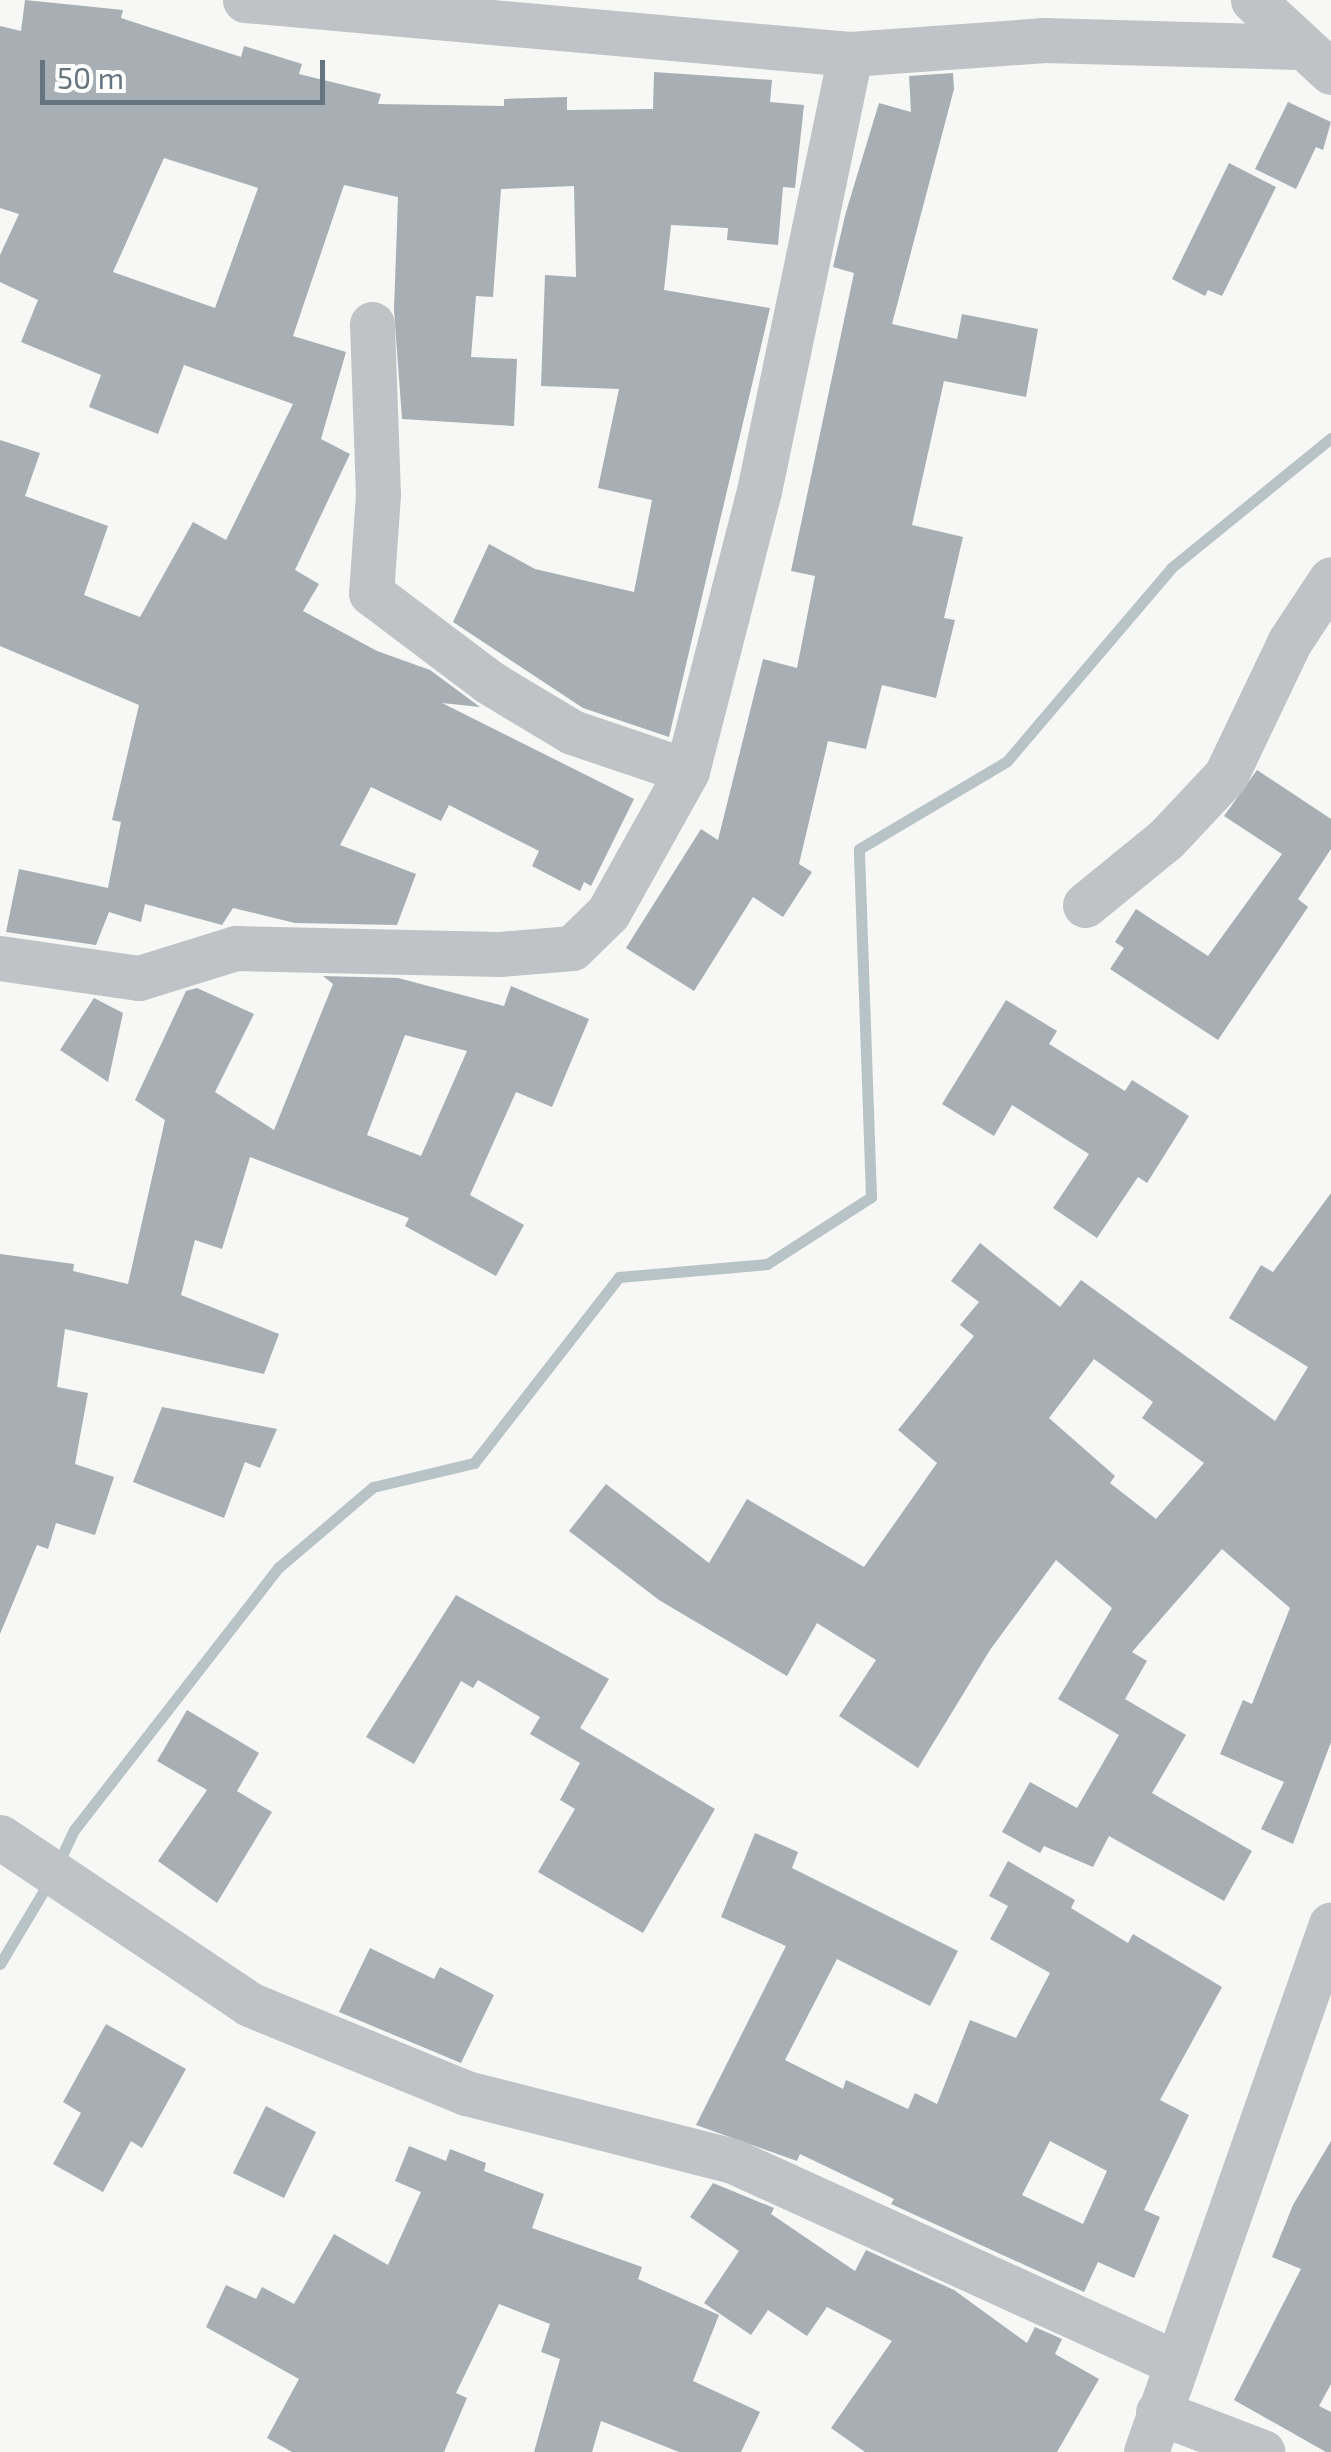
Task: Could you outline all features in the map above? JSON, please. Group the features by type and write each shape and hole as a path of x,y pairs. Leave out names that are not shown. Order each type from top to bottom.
{"street":[{"path":"246,0 850,54 1044,40 1314,59"},
{"path":"1253,0 1314,59"},
{"path":"0,958 139,978 236,948 431,954 572,948 608,912 686,771 763,472 850,54"},
{"path":"372,324 378,494 371,593 488,682 572,732 686,771"},
{"path":"1085,905 1166,840 1226,775 1290,641 1331,579"},
{"path":"17,1850 248,2004 466,2093 733,2161 1175,2362"},
{"path":"1264,2452 1152,2432 1331,1924"}],"building":[{"path":"25,0 123,10 121,18 241,57 244,46 302,64 299,74 381,94 378,104 504,106 504,99 567,97 567,110 653,109 654,72 772,80 770,102 804,105 795,188 783,187 778,245 727,240 728,228 671,225 664,290 770,308 669,737 583,708 453,622 489,544 535,569 634,592 652,500 598,488 619,389 541,386 545,275 576,277 574,186 501,189 493,297 476,296 471,357 517,359 514,426 402,419 394,310 398,197 344,185 293,336 346,352 321,439 350,454 295,570 319,584 303,611 377,651 430,670 480,707 442,703 634,799 591,886 584,882 580,891 532,866 539,851 449,805 441,821 371,787 340,845 416,874 397,925 295,923 233,908 222,925 145,904 141,922 109,912 96,945 6,932 19,869 108,888 121,822 112,820 139,705 0,646 0,440 40,453 25,496 108,526 84,595 140,617 193,522 226,540 293,404 184,365 158,434 89,407 101,375 21,342 38,300 0,282 0,255 19,214 0,208 0,26 21,31","holes":["164,158 258,188 215,308 113,272"]},
{"path":"953,73 954,89 892,324 957,339 962,314 1038,329 1026,397 944,381 912,525 963,537 944,618 955,620 936,698 882,685 866,749 828,741 799,864 812,872 783,917 753,897 694,991 626,948 701,829 718,840 763,659 797,668 815,576 791,571 854,273 833,267 846,212 879,103 911,112 909,76"},
{"path":"1288,102 1331,122 1323,150 1316,147 1296,189 1255,169"},
{"path":"1229,163 1276,187 1222,296 1208,290 1205,296 1172,279"},
{"path":"1257,770 1331,819 1331,849 1298,899 1308,907 1218,1040 1110,969 1124,948 1115,942 1136,909 1208,956 1282,854 1224,816"},
{"path":"323,976 398,978 504,1006 511,986 589,1019 552,1107 516,1092 470,1195 524,1225 496,1276 405,1226 409,1218 250,1157 222,1249 195,1240 181,1295 279,1334 264,1374 65,1329 57,1387 88,1393 75,1464 114,1477 95,1535 56,1523 48,1549 37,1545 0,1634 0,1254 74,1264 73,1271 128,1284 165,1120 135,1100 186,991 197,988 254,1014 215,1092 274,1130 333,984","holes":["405,1035 467,1051 421,1156 367,1135"]},
{"path":"94,998 123,1013 108,1082 60,1050"},
{"path":"1006,1000 1057,1031 1049,1044 1125,1091 1132,1080 1189,1116 1147,1183 1138,1177 1097,1238 1053,1208 1089,1154 1012,1105 994,1136 942,1104"},
{"path":"1331,1193 1331,1742 1293,1844 1261,1829 1284,1782 1220,1754 1243,1700 1252,1704 1290,1608 1222,1549 1132,1652 1147,1661 1125,1699 1186,1735 1152,1793 1252,1851 1224,1901 1109,1836 1093,1867 1044,1846 1040,1853 1002,1832 1030,1782 1077,1808 1119,1735 1058,1699 1112,1608 1056,1560 990,1650 918,1768 839,1716 876,1660 817,1623 787,1676 659,1600 569,1531 606,1484 709,1563 747,1499 864,1567 937,1463 898,1430 974,1336 960,1325 979,1302 951,1281 980,1243 1060,1307 1081,1280 1275,1421 1308,1367 1229,1318 1261,1265 1273,1272","holes":["1094,1359 1153,1402 1142,1418 1204,1463 1156,1519 1110,1483 1115,1476 1049,1418"]},
{"path":"162,1407 277,1429 260,1468 245,1462 224,1518 133,1482"},
{"path":"456,1595 609,1679 580,1728 715,1809 643,1933 538,1872 575,1809 560,1800 580,1763 530,1734 540,1717 478,1680 473,1688 461,1681 414,1764 366,1737"},
{"path":"187,1710 259,1753 237,1791 272,1812 217,1903 158,1861 207,1790 157,1761"},
{"path":"755,1833 798,1852 792,1868 958,1951 930,2006 837,1959 785,2060 843,2089 846,2080 908,2109 915,2093 937,2104 970,2020 1016,2038 1050,1973 990,1939 1008,1906 989,1896 1008,1861 1075,1900 1071,1908 1128,1943 1133,1934 1222,1987 1160,2100 1189,2115 1144,2210 1160,2217 1134,2278 1098,2262 1084,2292 891,2204 894,2199 800,2154 797,2161 696,2125 786,1946 721,1917","holes":["1050,2141 1107,2171 1083,2224 1022,2195"]},
{"path":"370,1948 434,1979 440,1967 494,1995 461,2063 339,2012"},
{"path":"106,2024 186,2069 142,2148 131,2141 103,2192 53,2164 81,2113 63,2102"},
{"path":"266,2106 316,2132 284,2198 233,2173"},
{"path":"1331,2141 1331,2384 1319,2406 1331,2412 1331,2452 1326,2452 1234,2400 1301,2269 1272,2257 1293,2205"},
{"path":"409,2146 446,2161 450,2149 486,2163 484,2171 544,2194 532,2228 642,2267 638,2279 719,2315 693,2381 760,2412 741,2452 679,2452 601,2421 592,2452 534,2452 560,2359 541,2352 550,2324 499,2304 456,2393 467,2398 444,2452 292,2452 267,2438 299,2379 206,2327 226,2285 256,2299 262,2287 294,2304 334,2234 388,2265 421,2192 395,2181"},
{"path":"713,2183 774,2208 771,2214 855,2271 866,2250 954,2290 1027,2343 1035,2327 1062,2339 1055,2354 1099,2379 1057,2452 865,2452 831,2428 892,2341 827,2307 807,2336 768,2310 751,2335 704,2303 739,2251 690,2217"}],"waterway":[{"path":"58,1864 74,1830 279,1567 373,1487 474,1463 619,1277 767,1264 871,1197 859,849 1007,761 1171,568 1331,438"},
{"path":"0,1964 50,1880"}]}
